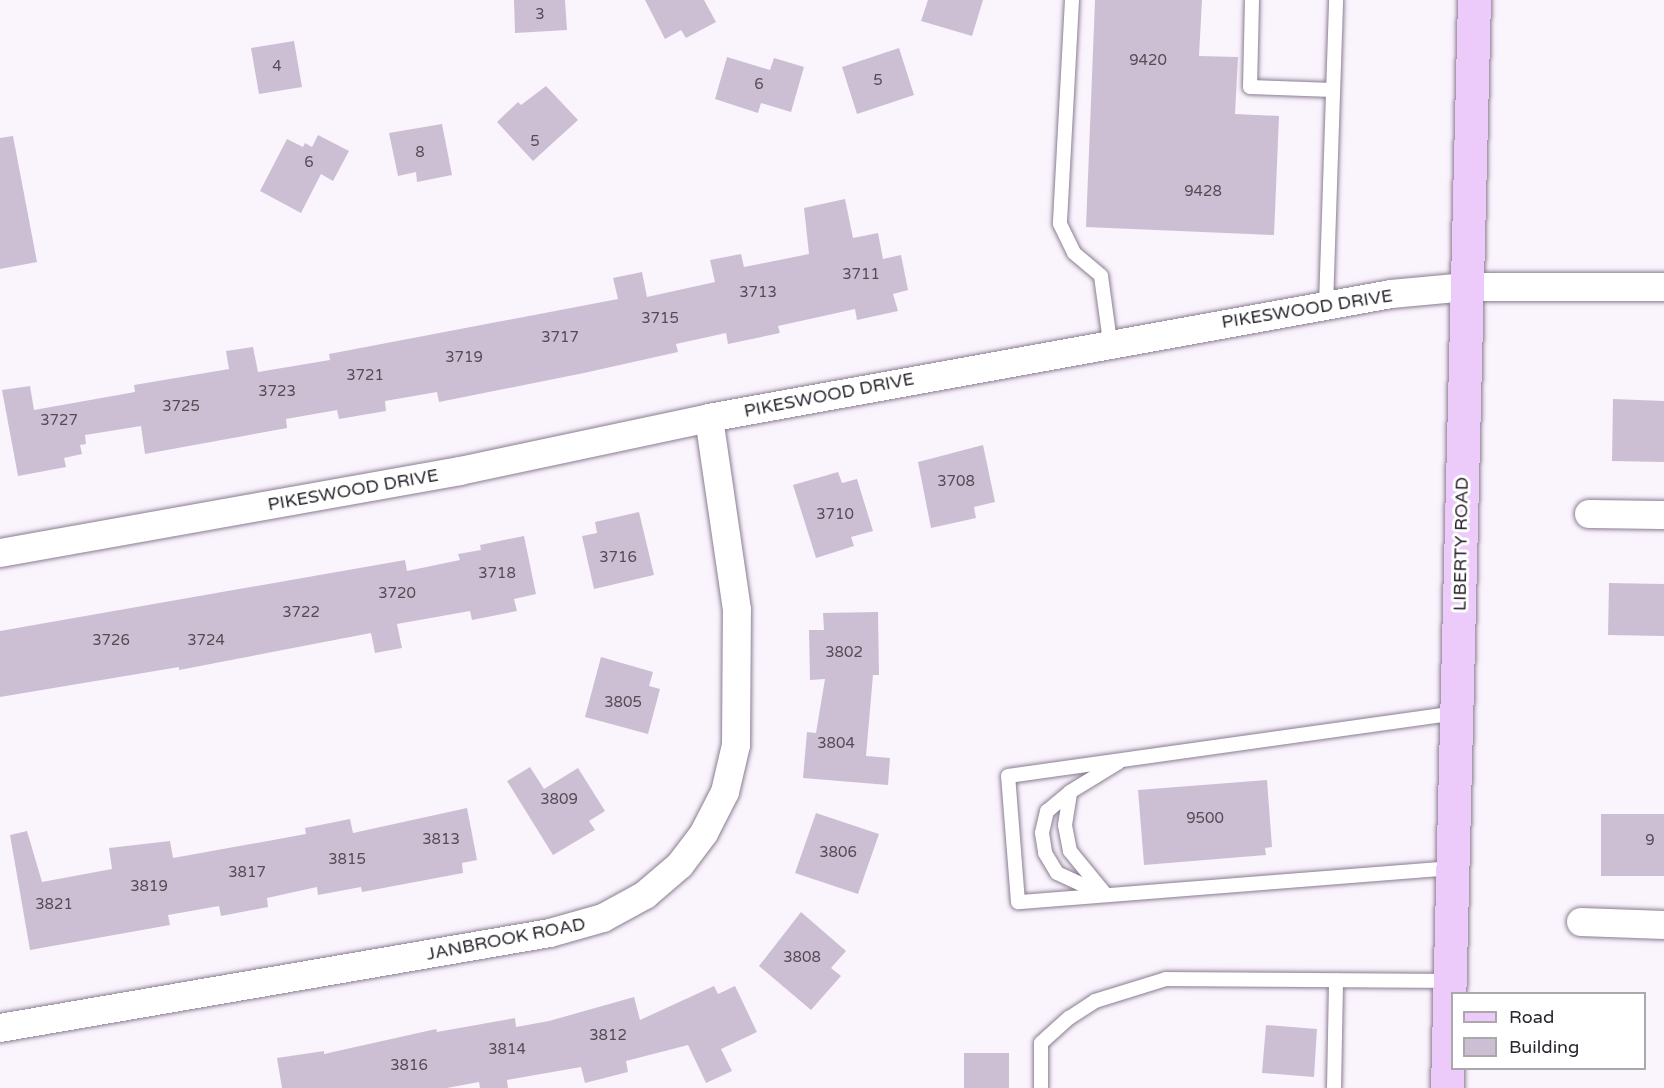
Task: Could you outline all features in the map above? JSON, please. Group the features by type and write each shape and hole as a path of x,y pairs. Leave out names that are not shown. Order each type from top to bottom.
{"main road":[{"name":"LIBERTY ROAD","path":"1448,1088 1474,0"}],"street":[{"name":"PIKESWOOD DRIVE","path":"0,553 460,471 709,418 1110,342 1326,305 1467,287 1664,287"},
{"name":"JANBROOK ROAD","path":"0,1028 550,933 603,918 645,895 680,866 704,833 725,792 736,745 737,610 709,418"},
{"path":"1589,514 1664,515"},
{"path":"1581,922 1664,925"}],"lane":[{"path":"1072,0 1060,224 1074,253 1101,276 1110,342"},
{"path":"1252,0 1250,87 1333,90"},
{"path":"1326,305 1336,0"},
{"path":"1453,868 1018,902 1008,776 1457,713"},
{"path":"1106,895 1057,873 1045,853 1042,833 1047,811 1070,792 1124,759"},
{"path":"1070,792 1065,825 1070,851 1106,895"},
{"path":"1041,1088 1041,1043 1095,1001 1166,979 1450,981"},
{"path":"1334,1088 1335,980"}],"building":[{"path":"514,0 565,0 567,30 515,33"},
{"path":"645,0 704,0 716,22 686,38 681,30 665,39"},
{"path":"928,0 983,0 972,36 921,21"},
{"path":"1095,0 1202,0 1199,56 1238,57 1235,114 1279,116 1274,235 1086,227"},
{"path":"294,41 302,87 259,94 251,48"},
{"path":"899,48 914,95 857,114 842,67"},
{"path":"727,57 770,70 774,58 804,67 791,112 761,103 758,113 715,99"},
{"path":"546,86 578,120 533,161 497,122 518,102 521,105"},
{"path":"442,124 452,175 417,182 416,172 398,176 389,133"},
{"path":"318,135 349,151 333,181 321,174 301,213 260,191 287,139 303,147 305,143 312,147"},
{"path":"13,136 37,262 0,269 0,138"},
{"path":"845,199 853,238 878,233 883,259 901,255 908,290 893,294 898,311 857,320 855,309 778,326 780,333 728,344 726,333 676,344 678,352 584,373 439,402 437,392 385,401 386,411 339,419 337,410 286,419 287,428 145,454 141,426 85,435 86,444 80,445 82,454 64,458 66,467 18,476 2,390 30,386 34,410 135,392 134,385 229,369 226,351 253,347 258,372 330,360 329,354 618,299 613,278 642,272 647,297 715,282 710,260 741,254 744,267 809,254 804,208"},
{"path":"1613,399 1664,401 1664,462 1612,461"},
{"path":"983,445 995,502 974,507 976,518 931,528 918,462"},
{"path":"838,472 842,483 857,479 873,531 851,537 854,546 816,558 793,485"},
{"path":"639,512 654,575 594,589 582,536 597,533 595,522"},
{"path":"524,536 536,594 514,599 517,611 472,620 470,611 397,624 402,648 375,653 371,633 179,670 179,667 0,697 0,631 405,560 407,571 460,560 458,554 481,550 480,545"},
{"path":"1609,583 1664,584 1664,636 1608,635"},
{"path":"878,612 879,675 873,675 866,756 890,758 888,785 803,778 807,732 816,733 825,679 810,680 809,630 824,630 823,613"},
{"path":"601,657 653,672 649,686 660,689 648,734 585,717"},
{"path":"530,767 544,789 578,768 605,811 589,821 595,830 553,855 507,781"},
{"path":"1267,780 1272,847 1265,848 1266,855 1144,865 1138,790"},
{"path":"467,808 477,860 462,863 463,873 362,892 361,887 318,895 317,887 267,898 268,907 221,916 219,906 168,915 170,925 30,950 10,835 27,831 42,882 112,869 109,848 170,841 173,858 306,834 305,828 350,819 353,833"},
{"path":"816,813 879,834 858,894 795,873"},
{"path":"1601,814 1664,814 1664,876 1601,876"},
{"path":"801,912 846,951 831,968 841,976 811,1010 759,966"},
{"path":"714,986 718,994 735,986 757,1032 721,1049 732,1071 706,1083 688,1045 626,1061 628,1072 585,1083 581,1067 507,1080 508,1088 480,1088 479,1082 447,1088 282,1088 277,1058 324,1051 324,1054 436,1029 437,1032 515,1018 516,1027 549,1021 634,997 640,1020"},
{"path":"1266,1025 1317,1029 1314,1077 1262,1073"},
{"path":"964,1053 1009,1053 1009,1088 964,1088"}]}
